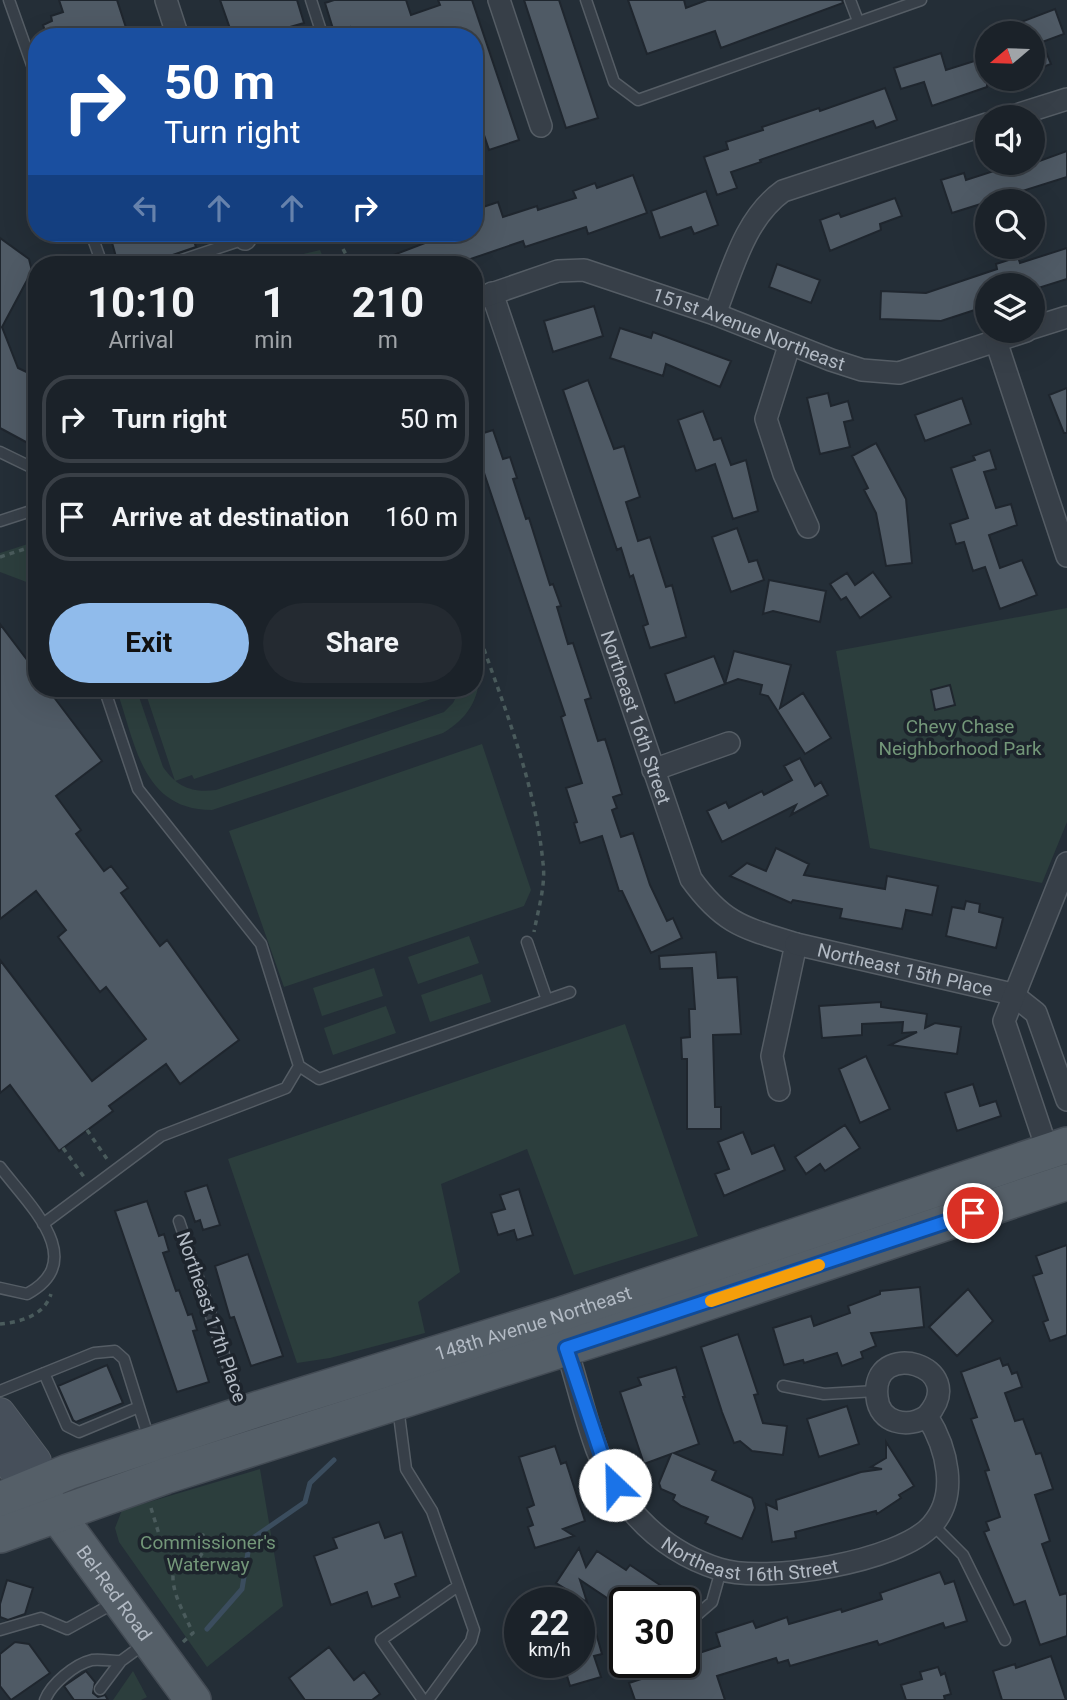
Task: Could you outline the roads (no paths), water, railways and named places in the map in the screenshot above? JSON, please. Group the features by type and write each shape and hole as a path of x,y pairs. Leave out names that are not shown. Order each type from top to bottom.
{"main road":[{"name":"148th Avenue Northeast","path":"0,1500 244,1414 587,1307 1057,1149"},
{"name":"148th Avenue Northeast","path":"0,1535 165,1476 566,1348 1067,1182"},
{"path":"532,1359 528,1346 531,1334 587,1307"},
{"name":"Bel-Red Road","path":"0,1413 36,1461 35,1486"},
{"name":"Bel-Red Road","path":"0,1451 14,1469 35,1486 120,1600 135,1651 183,1694"}],"street":[{"path":"166,0 175,28"},
{"path":"499,0 541,126"},
{"path":"1045,106 1067,99"},
{"path":"715,314 748,231 763,205 783,191 975,128"},
{"name":"151st Avenue Northeast","path":"483,296 558,271 584,270 715,314 789,346 862,370 889,373 899,373 990,343"},
{"name":"Northeast 16th Street","path":"483,296 691,879 707,902 723,916 744,927 796,944"},
{"path":"1045,324 1067,317"},
{"path":"997,343 1067,556"},
{"path":"789,346 766,419 784,474 808,527"},
{"path":"653,769 729,743"},
{"path":"1057,1149 1004,1021 1012,995 1067,863"},
{"path":"779,1090 772,1056 796,944"},
{"name":"Northeast 15th Place","path":"796,944 1012,995"},
{"path":"1012,995 1037,1013 1067,1100"},
{"name":"Northeast 16th Street","path":"566,1348 606,1468 624,1501 657,1537 687,1556 720,1570 758,1575 801,1574 906,1543 933,1525"},
{"path":"911,1362 920,1365 937,1384 936,1402 927,1416 911,1423 894,1421 881,1409 876,1391 881,1376 894,1364 911,1362"},
{"path":"927,1416 949,1480 945,1503 933,1525"}],"lane":[{"path":"9,0 28,54"},
{"path":"311,0 320,28"},
{"path":"586,0 614,82 638,100 921,0"},
{"path":"850,0 858,21"},
{"path":"192,256 231,242"},
{"path":"0,452 28,466"},
{"path":"0,521 28,512"},
{"path":"107,697 138,789 261,944 299,1066 318,1079 570,992"},
{"path":"527,942 547,1000"},
{"path":"43,1224 161,1136 286,1088 299,1066"},
{"path":"0,1167 43,1224 57,1252 53,1270 43,1285 27,1294 0,1288"},
{"name":"Northeast 17th Place","path":"179,1221 244,1414"},
{"path":"0,1391 94,1353 116,1350 124,1359 151,1445"},
{"path":"44,1373 66,1426 79,1432 139,1407"},
{"path":"783,1386 824,1394 876,1391"},
{"path":"397,1401 406,1469 432,1511 474,1630 471,1642 425,1700 381,1640 458,1586"},
{"path":"933,1525 963,1555 1005,1640"},
{"path":"700,1612 712,1602 720,1570"},
{"path":"0,1630 41,1618 67,1629 120,1600"},
{"path":"100,1689 135,1651"},
{"path":"45,1700 49,1689 81,1665 135,1651"}],"waterway":[{"path":"207,1629 242,1589 250,1540 305,1502 310,1483 334,1460"}],"park label":[{"name":"Chevy Chase Neighborhood Park","path":"960,737"},
{"name":"Commissioner's Waterway","path":"208,1553"}]}
